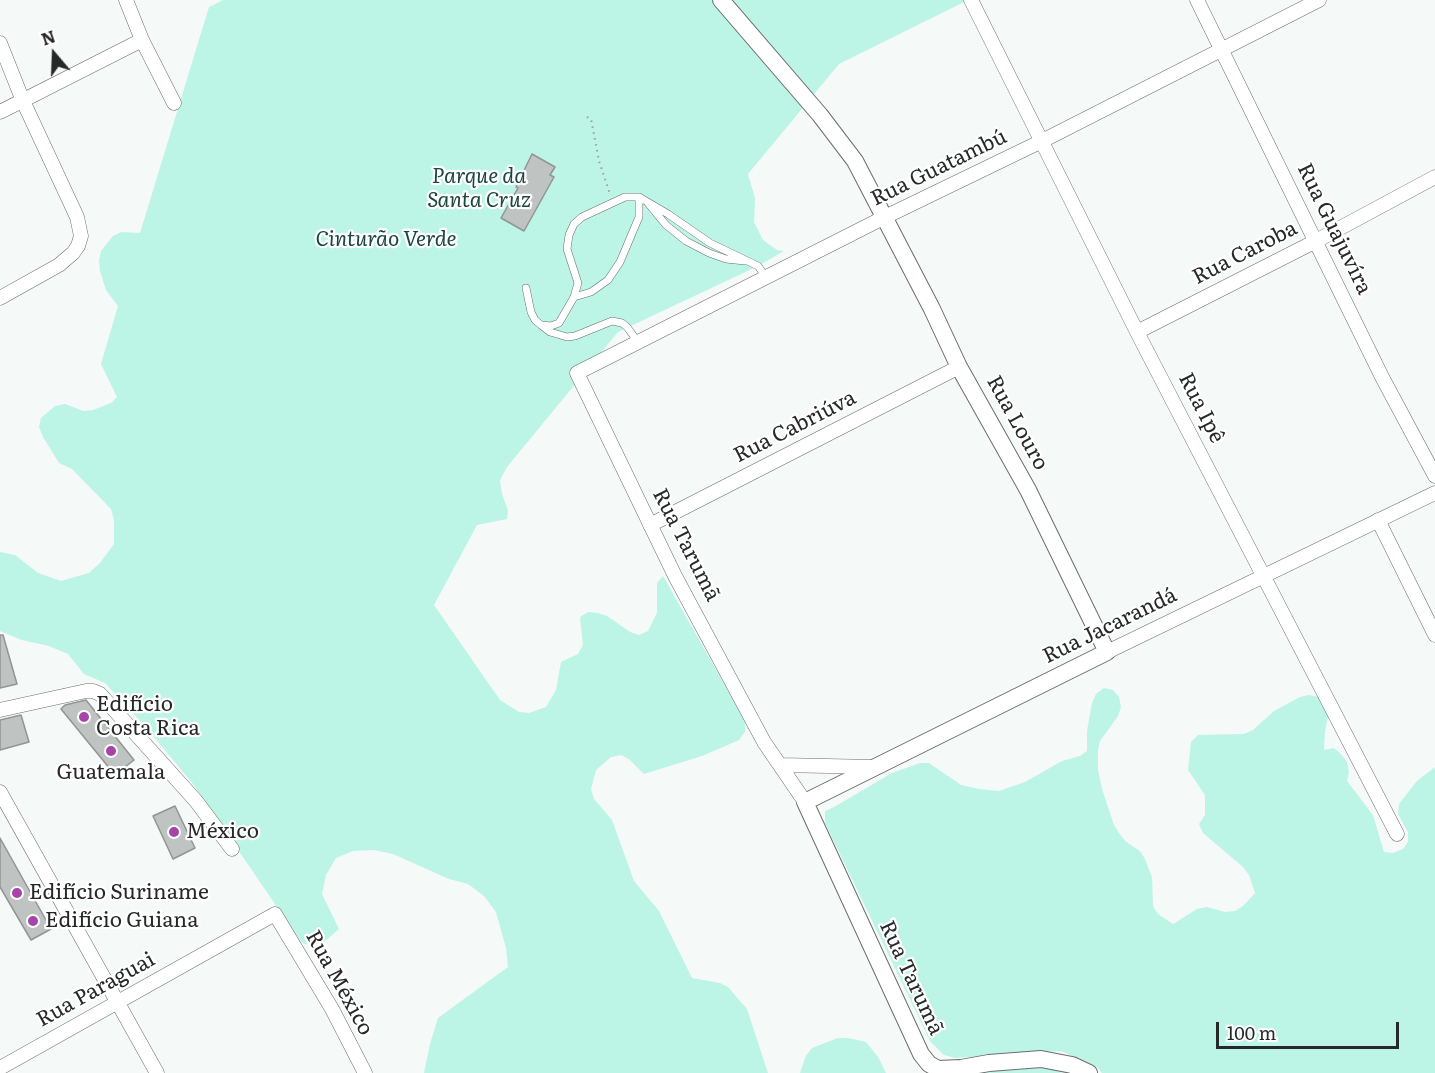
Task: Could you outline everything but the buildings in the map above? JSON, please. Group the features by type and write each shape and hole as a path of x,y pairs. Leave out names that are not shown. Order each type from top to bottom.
{"street":[{"path":"126,0 142,40 174,103"},
{"name":"Rua Louro","path":"721,0 838,137 855,161 959,366 1028,490 1107,652"},
{"name":"Rua Ipê","path":"971,0 1137,332 1397,834"},
{"name":"Rua Guajuvíra","path":"1197,0 1382,376 1435,476"},
{"name":"Rua Guatambú","path":"577,373 1319,0"},
{"path":"0,112 142,40"},
{"path":"0,44 23,101 77,217 81,236 73,253 59,265 0,298"},
{"name":"Rua Caroba","path":"1137,332 1316,241 1435,177"},
{"name":"Rua Cabriúva","path":"650,525 959,366"},
{"name":"Rua Tarumã","path":"577,373 650,525 764,742 805,802 921,1054 929,1064 938,1069 1041,1059 1072,1065 1089,1073"},
{"name":"Rua Jacarandá","path":"805,802 1435,493"},
{"path":"1378,520 1435,635"},
{"path":"0,710 86,691 100,694 196,801 232,849"},
{"path":"780,765 875,767"},
{"path":"0,792 157,1073"},
{"name":"Rua Paraguai","path":"0,1068 275,914"},
{"name":"Rua México","path":"275,914 332,1009 364,1073"}],"lane":[{"path":"541,325 551,326 559,323 574,297 578,283 567,249 568,235 574,224 582,217 625,197 639,197 647,201 710,243 758,266 766,277"},
{"path":"574,297 586,294 608,280 620,262 639,217 639,197"},
{"path":"647,201 666,225 686,241 710,254 726,259 748,261"},
{"path":"526,288 531,312 550,332 567,337 575,336 612,321 622,323 627,327 638,342"}],"path":[{"path":"587,117 591,119 599,161 612,202"}],"green space":[{"name":"Cinturão Verde","path":"223,0 968,0 839,64 748,174 755,198 754,222 763,240 777,250 784,251 758,266 618,332 507,467 500,480 508,510 507,519 477,525 434,605 500,700 519,712 529,713 546,707 556,690 561,662 578,654 583,645 580,617 588,612 598,613 607,616 630,632 639,635 648,631 657,613 657,583 663,576 745,721 745,732 739,740 702,756 644,774 630,760 621,755 611,757 596,770 591,789 594,799 612,820 634,881 659,911 692,978 720,983 728,987 747,1009 768,1073 424,1073 438,1018 508,967 506,948 496,912 484,896 468,884 449,879 393,854 374,850 353,851 336,858 326,875 322,894 339,929 324,942 305,944 301,942 193,784 144,725 105,683 84,674 68,654 0,631 0,552 15,555 38,573 61,581 89,573 100,563 114,544 114,520 111,509 72,469 59,463 39,427 41,418 55,406 65,404 83,411 93,410 111,403 117,397 101,364 118,306 106,290 100,271 101,251 113,236 121,232 140,233 209,7"},
{"path":"1104,688 1113,690 1119,697 1121,707 1118,716 1100,741 1098,770 1102,789 1114,825 1125,841 1140,851 1145,859 1152,877 1153,906 1158,914 1173,924 1197,909 1207,907 1225,912 1235,911 1255,893 1249,875 1243,867 1203,833 1199,824 1205,815 1205,795 1188,770 1191,742 1198,735 1244,734 1253,730 1274,711 1300,697 1309,695 1318,697 1325,703 1329,712 1324,750 1334,748 1347,762 1349,772 1347,781 1373,815 1384,852 1393,853 1403,849 1408,842 1408,832 1398,814 1399,804 1417,781 1435,767 1435,1073 1102,1073 1097,1067 1061,1051 955,1058 944,1055 930,1041 825,823 825,811 892,773 920,763 929,763 961,785 979,789 999,791 1025,782 1062,761 1080,756 1087,751 1087,731 1092,703 1096,694"},
{"path":"838,1038 866,1042 878,1057 886,1073 800,1073 806,1056 812,1048"},
{"path":"1048,1068 1062,1073 972,1073"}],"place":[{"name":"Edifício Costa Rica","path":"84,717"},
{"name":"Guatemala","path":"111,751"},
{"name":"México","path":"174,832"},
{"name":"Edifício Suriname","path":"17,893"},
{"name":"Edifício Guiana","path":"33,921"}],"park label":[{"name":"Parque da Santa Cruz","path":"479,189"}]}
